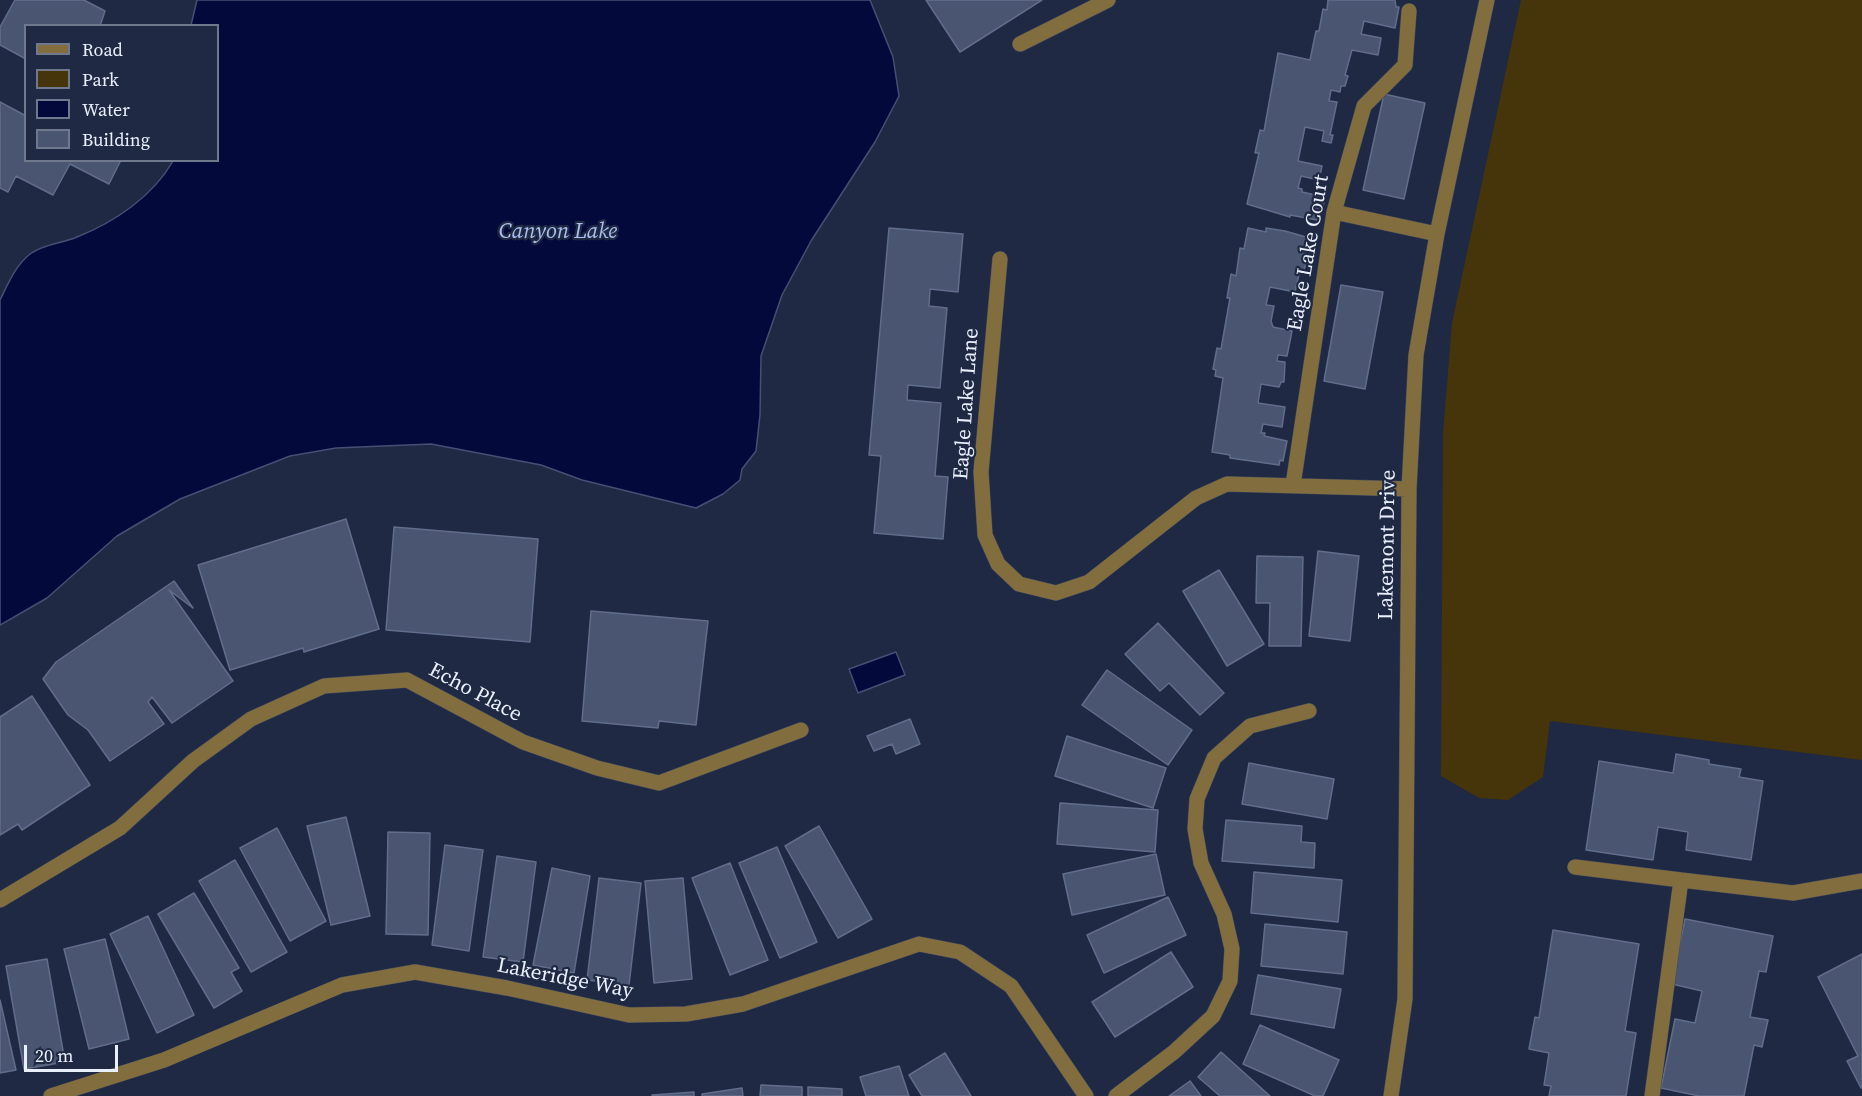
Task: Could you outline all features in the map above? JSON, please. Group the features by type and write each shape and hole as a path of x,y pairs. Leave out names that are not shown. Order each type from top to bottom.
{"street":[{"path":"1020,44 1108,0"},
{"name":"Lakemont Drive","path":"1391,1096 1405,999 1409,489 1416,355 1437,234 1487,0"},
{"name":"Eagle Lake Court","path":"1293,485 1334,212 1364,106 1405,65 1409,11"},
{"path":"1334,212 1437,234"},
{"name":"Eagle Lake Lane","path":"1000,259 981,472 985,535 998,564 1018,584 1056,593 1089,582 1196,498 1227,484 1409,489"},
{"name":"Echo Place","path":"0,900 120,828 193,761 251,719 324,686 407,680 523,742 597,768 659,783 801,730"},
{"path":"1116,1096 1174,1052 1213,1016 1230,981 1232,949 1224,914 1201,863 1195,829 1197,799 1214,758 1250,726 1310,711"},
{"path":"1575,867 1793,894 1862,881"},
{"path":"1652,1096 1681,880"},
{"name":"Lakeridge Way","path":"51,1096 164,1060 342,985 415,972 507,988 629,1015 686,1014 743,1004 919,944 960,952 1011,986 1086,1096"}],"green space":[{"path":"1521,0 1862,0 1862,760 1550,721 1543,777 1508,800 1479,798 1441,776 1443,433 1452,323"}],"water":[{"name":"Canyon Lake","path":"197,0 870,0 893,57 899,96 875,142 811,241 782,295 761,356 760,415 756,451 742,469 740,480 723,494 696,508 582,480 541,465 431,444 336,448 290,456 180,499 117,536 47,598 0,625 0,300 16,270 30,254 91,231 119,216 155,186 172,162 219,162 219,24 191,24"},
{"path":"896,652 905,675 858,693 849,669"}],"building":[{"path":"15,0 84,0 105,11 101,24 24,24 24,58 0,45 0,27"},
{"path":"926,0 1042,0 960,52"},
{"path":"1328,0 1395,0 1396,7 1399,7 1395,28 1364,21 1361,34 1381,38 1378,55 1352,50 1345,75 1348,76 1345,86 1341,86 1340,92 1331,90 1329,101 1337,102 1330,135 1333,135 1331,143 1322,141 1324,131 1305,127 1298,161 1322,166 1319,180 1301,176 1298,188 1302,189 1302,192 1325,197 1321,216 1318,215 1317,220 1290,215 1290,217 1247,204 1259,153 1255,153 1260,130 1264,131 1278,53 1310,60 1316,31 1319,31 1323,9 1327,10"},
{"path":"1384,94 1425,103 1404,199 1363,190"},
{"path":"0,102 24,115 24,162 120,162 109,184 70,164 53,195 16,176 8,192 0,188"},
{"path":"889,228 963,234 958,292 930,289 929,306 947,308 940,388 908,385 907,400 941,403 935,476 948,477 943,539 874,533 881,456 869,455"},
{"path":"1248,228 1266,232 1266,228 1285,231 1313,239 1312,245 1314,245 1311,263 1306,262 1304,271 1300,270 1295,292 1270,287 1266,305 1274,306 1271,321 1273,327 1292,331 1287,356 1278,355 1277,361 1285,362 1284,382 1281,382 1279,387 1261,384 1258,403 1285,407 1282,427 1263,424 1261,433 1265,433 1264,436 1287,441 1283,461 1280,460 1279,465 1230,458 1230,455 1212,452 1223,378 1215,376 1216,370 1213,369 1217,348 1221,349 1230,298 1227,298 1231,274 1236,276 1240,248 1244,249"},
{"path":"1341,285 1383,292 1365,389 1324,381"},
{"path":"346,519 379,629 304,652 303,648 230,670 198,565"},
{"path":"394,527 538,539 530,642 386,630"},
{"path":"1318,551 1359,556 1350,641 1309,636"},
{"path":"1257,556 1303,557 1301,646 1269,646 1270,603 1256,603"},
{"path":"1219,570 1264,644 1227,666 1183,591"},
{"path":"174,581 193,608 169,590 233,681 172,723 152,697 148,702 164,724 110,761 88,730 68,715 43,679 56,662"},
{"path":"591,611 708,621 696,725 659,721 658,728 582,721"},
{"path":"1158,623 1224,693 1200,715 1169,683 1160,691 1125,654"},
{"path":"1107,670 1192,730 1168,765 1082,705"},
{"path":"32,696 90,785 22,830 18,824 0,835 0,717"},
{"path":"910,719 920,744 896,754 892,744 874,751 867,736"},
{"path":"1067,736 1166,768 1153,808 1055,776"},
{"path":"1676,754 1709,760 1709,764 1741,769 1739,777 1763,781 1751,860 1686,850 1688,832 1658,827 1653,860 1586,850 1599,761 1673,773"},
{"path":"1249,763 1334,779 1327,819 1242,804"},
{"path":"1060,803 1158,810 1155,852 1057,844"},
{"path":"346,817 370,916 331,925 307,826"},
{"path":"1226,820 1302,826 1301,842 1315,843 1314,868 1222,861"},
{"path":"819,826 872,919 838,938 785,846"},
{"path":"277,828 326,921 290,941 240,848"},
{"path":"388,832 430,833 428,935 386,934"},
{"path":"445,845 483,850 469,951 432,945"},
{"path":"777,847 817,942 780,958 739,863"},
{"path":"1156,854 1165,895 1072,915 1063,874"},
{"path":"497,856 536,862 523,962 483,957"},
{"path":"235,860 287,952 251,972 199,881"},
{"path":"730,863 768,960 730,975 692,878"},
{"path":"552,868 590,876 574,973 533,965"},
{"path":"1254,872 1342,880 1338,922 1251,913"},
{"path":"599,878 641,883 629,985 587,980"},
{"path":"683,878 692,979 654,983 645,881"},
{"path":"194,893 239,968 231,972 242,991 214,1008 158,914"},
{"path":"1168,897 1186,935 1104,973 1087,935"},
{"path":"148,916 194,1015 157,1033 110,934"},
{"path":"1685,919 1773,936 1766,972 1759,971 1750,1017 1768,1020 1762,1047 1754,1045 1744,1096 1699,1096 1661,1088 1675,1019 1695,1023 1702,991 1672,984"},
{"path":"1265,924 1347,932 1343,974 1261,966"},
{"path":"1553,930 1639,944 1625,1031 1636,1033 1626,1096 1549,1096 1551,1086 1544,1085 1549,1053 1529,1049 1535,1017 1539,1018"},
{"path":"105,939 129,1039 89,1049 64,949"},
{"path":"1171,952 1193,987 1115,1037 1092,1002"},
{"path":"1862,954 1861,1088 1847,1061 1858,1056 1818,977"},
{"path":"47,959 65,1062 24,1069 6,966"},
{"path":"1258,975 1341,989 1334,1028 1251,1014"},
{"path":"0,1000 16,1070 0,1073"},
{"path":"1260,1025 1339,1060 1323,1096 1315,1096 1243,1064"},
{"path":"1221,1052 1270,1096 1220,1096 1198,1077"},
{"path":"945,1053 971,1096 922,1096 909,1075"},
{"path":"899,1066 909,1096 866,1096 860,1077"},
{"path":"1190,1081 1201,1096 1169,1096"},
{"path":"761,1085 802,1087 802,1096 760,1096"},
{"path":"808,1087 842,1089 842,1096 808,1096"},
{"path":"742,1088 743,1096 702,1096 702,1094"},
{"path":"694,1092 694,1096 652,1096 652,1095"}]}
